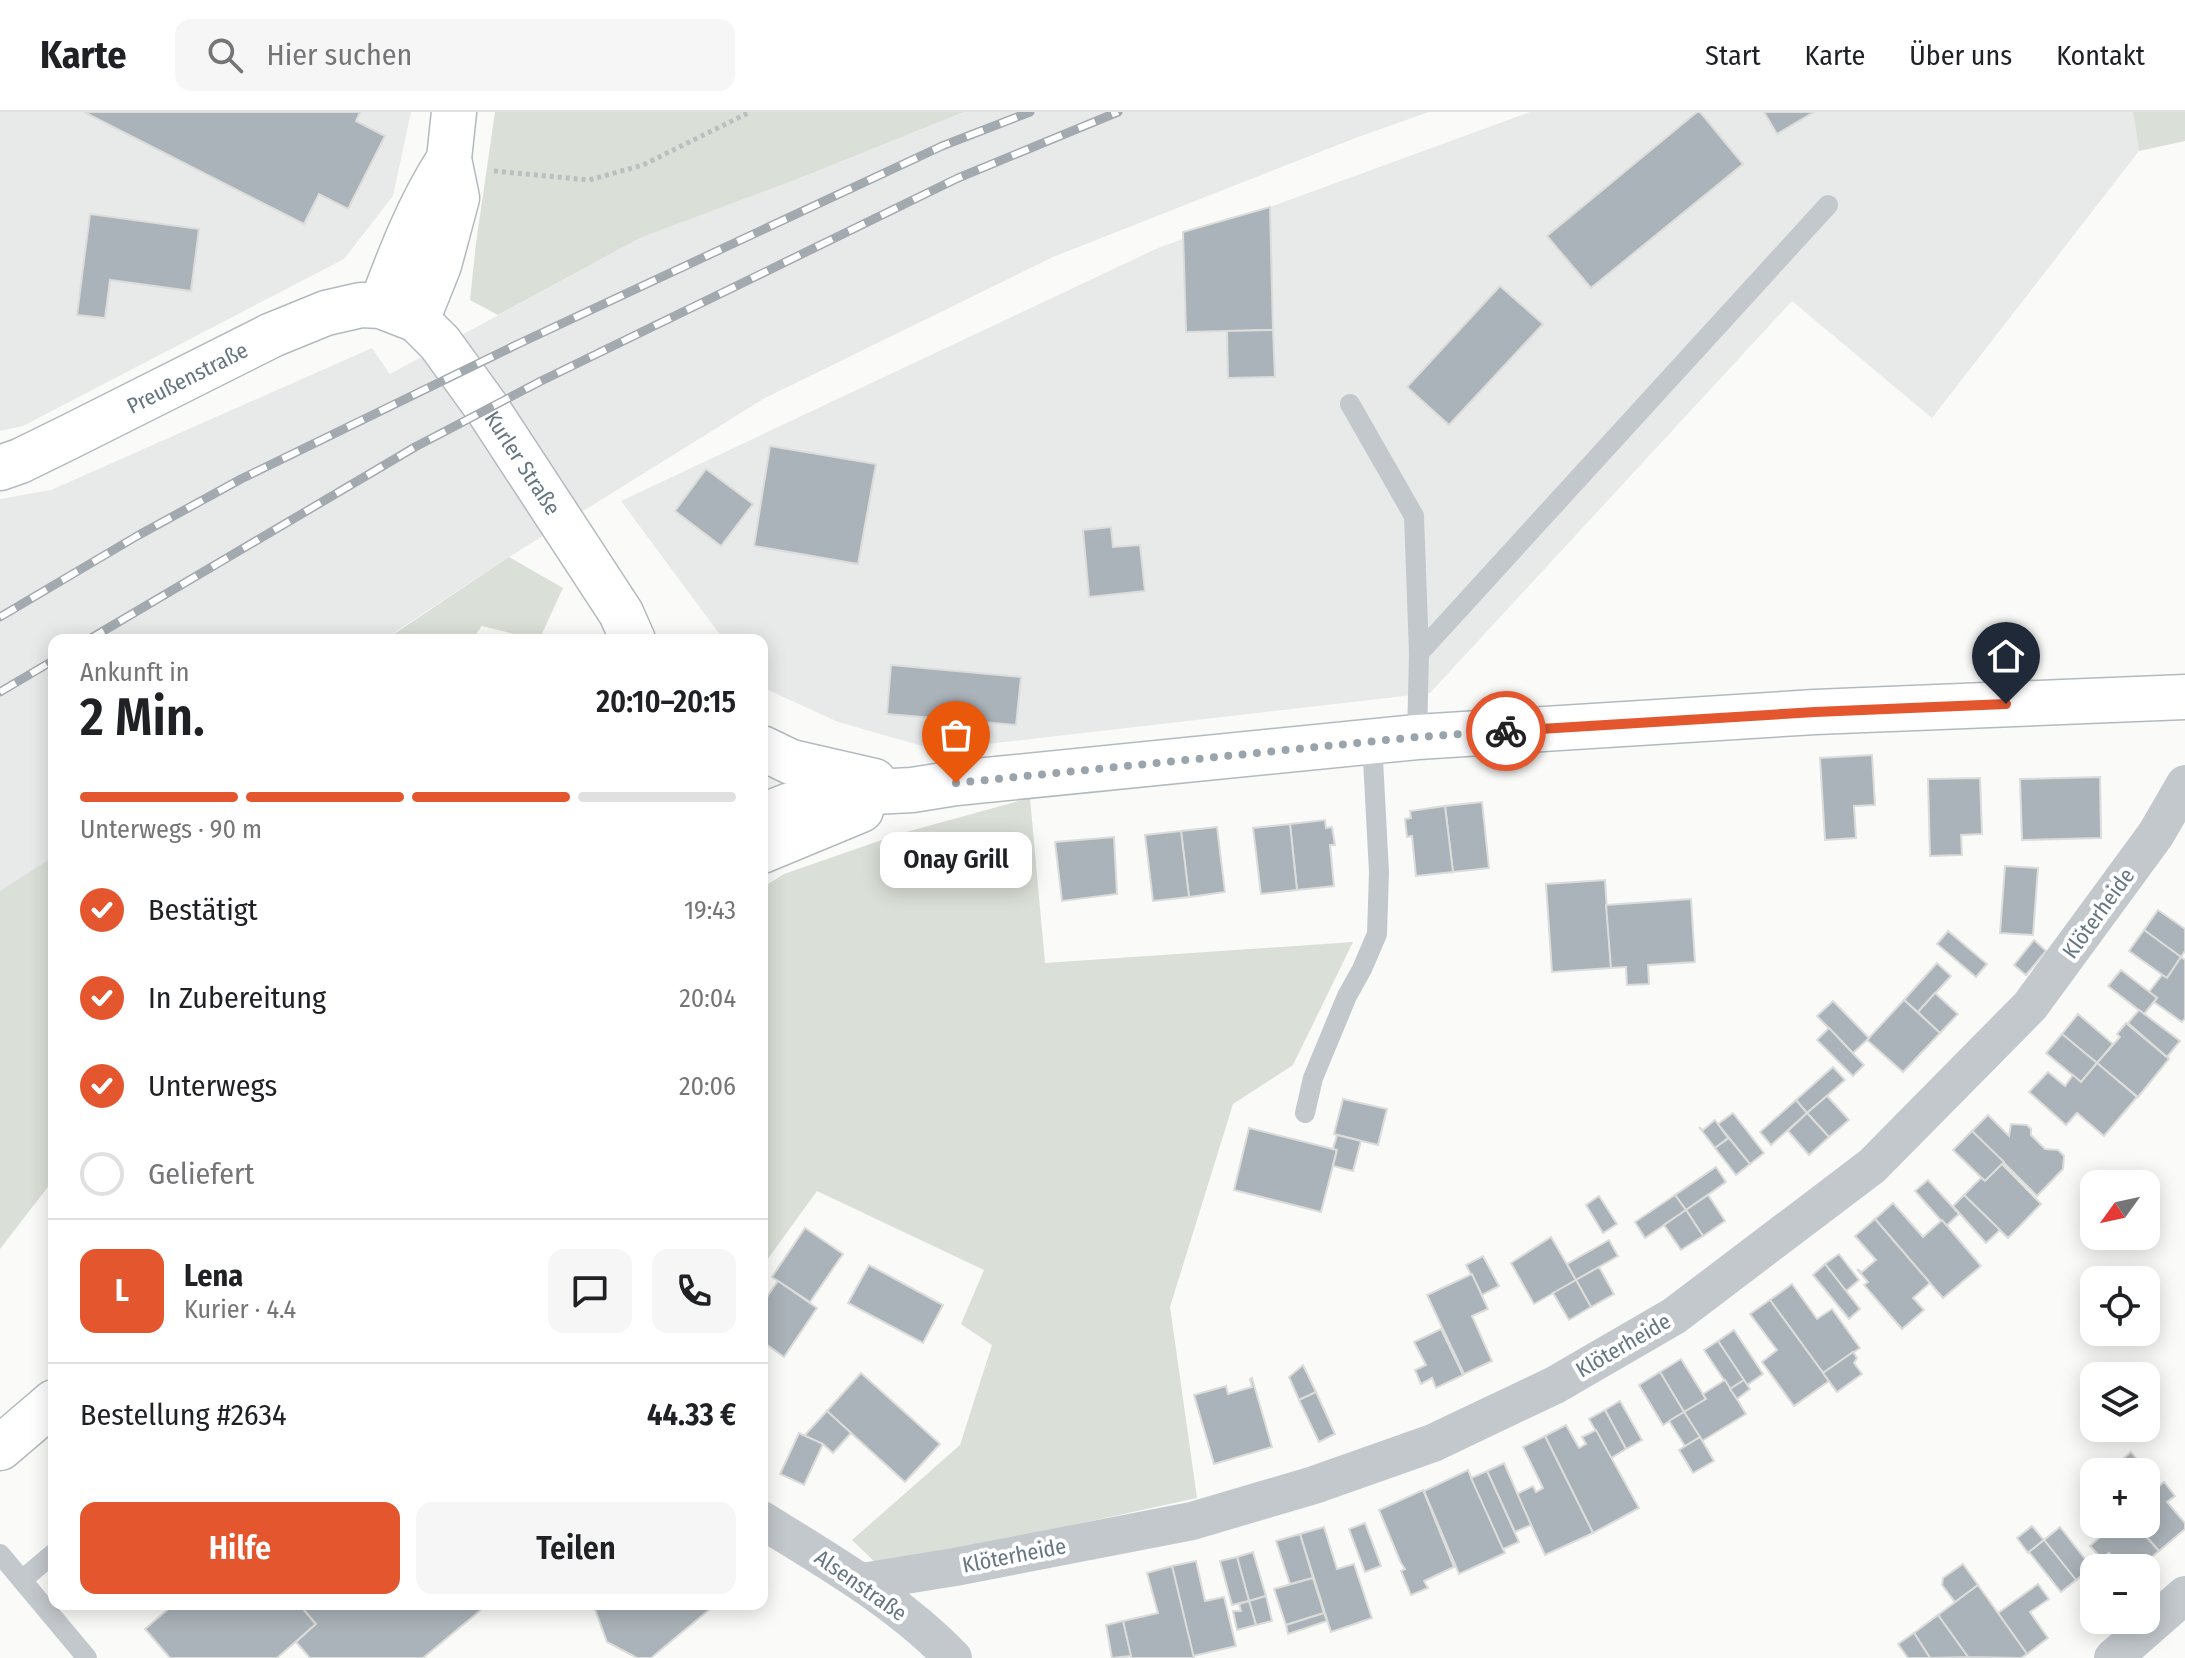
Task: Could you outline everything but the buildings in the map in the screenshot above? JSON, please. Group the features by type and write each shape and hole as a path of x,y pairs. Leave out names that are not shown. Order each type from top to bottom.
{"street":[{"path":"399,313 439,265 457,198 449,159 454,112"},
{"name":"Preußenstraße","path":"0,468 20,461 272,335 326,313 361,305 399,313"},
{"name":"Kurler Straße","path":"399,313 440,343 487,408 633,631"},
{"path":"768,836 790,805 835,794 912,790 1372,741 1815,712 2185,697"},
{"path":"768,751 791,762 912,790"},
{"name":"Klöterheide","path":"862,1582 1192,1521 1314,1485 1433,1443 1555,1385 1674,1316 1872,1166 2030,1006 2156,834 2185,784"},
{"path":"0,1448 48,1407"},
{"name":"Alsenstraße","path":"768,1524 862,1582 934,1638 953,1658"},
{"path":"2113,1658 2185,1595"}],"lane":[{"path":"1419,653 1828,205"},
{"path":"1350,404 1414,516 1419,653 1417,737"},
{"path":"1305,1113 1313,1078 1377,934 1379,872 1372,741"},
{"path":"0,1554 87,1658"},
{"path":"22,1580 48,1558"}],"path":[{"path":"449,159 499,173 589,180 643,165 750,112"}],"shaded area":[{"path":"0,112 411,112 393,196 344,259 23,426 0,431"},
{"path":"495,112 964,112 640,238 498,315 470,300"},
{"path":"964,112 1429,112 1053,257 765,398 509,557 392,634 48,634 48,860 0,891 0,499 51,490 372,348 390,374 640,238"},
{"path":"1530,112 2133,112 2139,151 1932,418 1792,301 1430,693 936,750 838,722 768,690 768,634 720,634 621,501 1158,248"},
{"path":"2133,112 2185,112 2185,141 2139,151"},
{"path":"509,557 563,588 542,634 515,634 482,626 476,634 394,634"},
{"path":"1030,798 1045,963 1353,942 1293,1065 1233,1104 1170,1307 1197,1498 880,1567 852,1540 960,1445 992,1345 961,1324 984,1270 817,1191 768,1259 768,884 784,874 899,834"},
{"path":"48,860 48,1187 0,1249 0,891"}],"railway":[{"path":"0,617 241,479 518,344 942,146 1030,112"},
{"path":"98,634 415,447 541,381 958,178 1118,112"},
{"path":"0,692 48,664"}],"way so far":[{"path":"956,783 1417,737 1506,731"}],"place":[{"name":"Onay Grill","path":"956,783"}],"route":[{"path":"1506,731 2006,704"}]}
